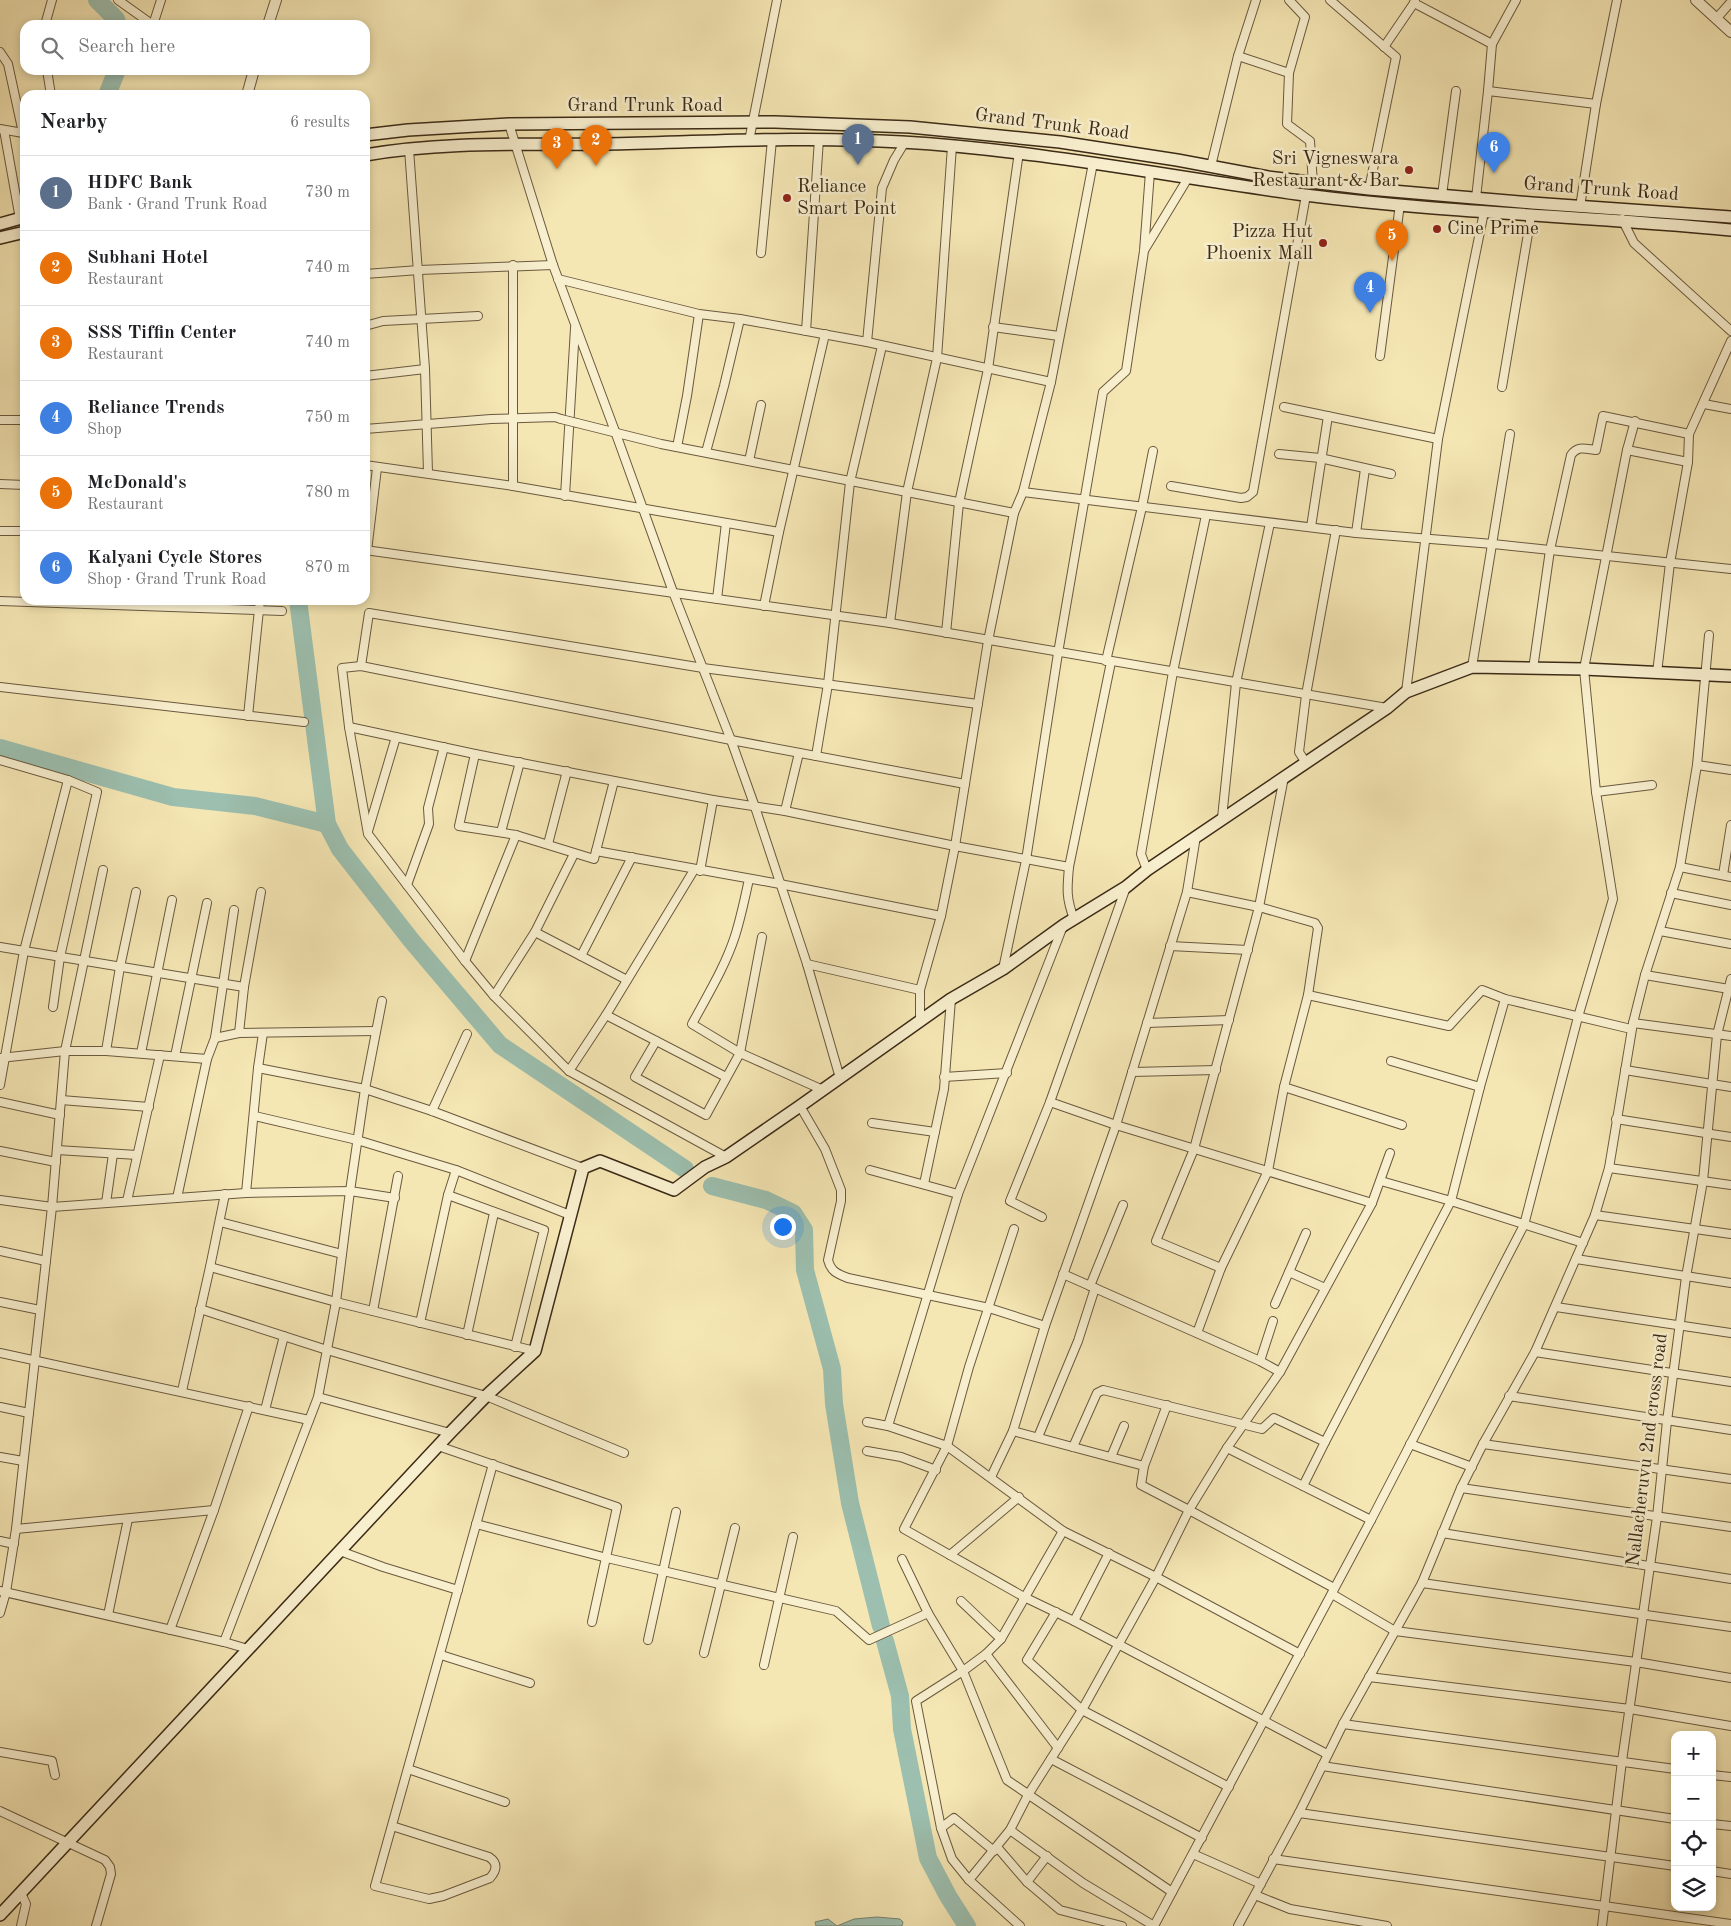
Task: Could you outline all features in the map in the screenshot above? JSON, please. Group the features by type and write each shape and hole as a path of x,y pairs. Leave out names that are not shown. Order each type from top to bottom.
{"main road":[{"name":"Grand Trunk Road","path":"370,134 408,130 509,124 752,122 880,126 998,134 1094,147 1314,183 1369,189 1580,207 1731,217"},
{"name":"Grand Trunk Road","path":"370,154 409,149 515,143 573,144 820,139 905,142 1018,152 1306,195 1531,216 1731,230"},
{"path":"0,224 20,219"},
{"path":"0,238 20,233"},
{"path":"0,1915 450,1433 486,1396 535,1351 583,1168 600,1161 674,1190 705,1167 726,1157 800,1106 951,998 1003,969 1069,922 1126,887 1147,870 1222,818 1387,708 1406,692 1472,667 1731,676"}],"street":[{"path":"46,20 52,0"},
{"path":"118,0 146,20"},
{"path":"155,20 162,0"},
{"path":"270,20 276,0"},
{"path":"749,141 777,0"},
{"path":"1211,166 1238,56 1256,0"},
{"path":"1289,0 1305,17 1290,73 1287,124 1310,141 1314,183"},
{"path":"1330,0 1396,57 1369,189"},
{"path":"1476,198 1492,44 1516,0"},
{"path":"1580,207 1596,104 1617,0"},
{"path":"1696,0 1731,32"},
{"path":"1384,47 1415,1 1492,44"},
{"path":"1716,19 1731,2"},
{"path":"0,52 8,64 20,116"},
{"path":"1238,56 1290,73"},
{"path":"48,75 50,90"},
{"path":"248,90 253,75"},
{"path":"1442,195 1456,91"},
{"path":"1488,91 1596,104"},
{"path":"509,124 558,279 673,592 755,807 808,964 840,1078"},
{"path":"20,133 2,129 20,209"},
{"path":"806,331 820,139"},
{"path":"761,253 772,140"},
{"path":"867,342 882,188 894,160 905,142"},
{"path":"890,623 907,492 937,358 952,146"},
{"path":"409,149 425,369 428,473"},
{"path":"946,633 959,503 988,369 1018,152"},
{"path":"920,1022 920,990 940,916 955,846 988,641 1014,513 1023,492 1051,382 1093,163"},
{"path":"1003,969 1026,860 1058,652 1103,392 1126,371 1144,251 1150,172"},
{"path":"1144,251 1188,178"},
{"path":"1171,486 1241,498 1248,497 1253,492 1306,195"},
{"path":"1380,356 1400,204"},
{"path":"1623,210 1622,222 1634,243 1731,331"},
{"path":"1406,692 1438,438 1484,212"},
{"path":"1502,387 1531,216"},
{"path":"370,274 513,265 553,265"},
{"path":"513,265 513,486"},
{"path":"558,279 699,314 740,319 867,342 1051,382"},
{"path":"677,447 688,396 699,314"},
{"path":"370,325 383,321 478,316"},
{"path":"706,452 740,319"},
{"path":"564,496 575,324"},
{"path":"993,327 1059,336"},
{"path":"764,606 779,532 825,334"},
{"path":"1657,673 1670,563 1688,462 1690,434 1731,340"},
{"path":"816,756 837,616 850,482 882,346"},
{"path":"370,375 425,369"},
{"path":"1704,404 1731,409"},
{"path":"749,461 761,405"},
{"path":"1284,407 1438,438"},
{"path":"1310,527 1328,416"},
{"path":"1533,669 1550,550 1571,455 1580,447 1596,450 1603,416 1690,434"},
{"path":"370,429 514,418 555,417 616,434 677,447 1014,513"},
{"path":"0,420 20,420"},
{"path":"1010,1830 1083,1882 1154,1926 1371,1520 1524,1225 1578,1017 1613,899 1596,792 1584,670 1627,450 1635,422"},
{"path":"1472,667 1510,434"},
{"path":"1627,450 1688,462"},
{"path":"888,1426 958,1194 1069,922 1067,894 1069,867 1109,661 1153,451"},
{"path":"1279,454 1320,458 1391,474"},
{"path":"370,466 513,486 779,532"},
{"path":"370,520 377,468"},
{"path":"1356,533 1365,469"},
{"path":"0,484 20,485"},
{"path":"1023,492 1356,533 1493,544 1731,569"},
{"path":"1147,870 1140,854 1163,736 1173,672 1206,515"},
{"path":"1222,818 1236,683 1270,522"},
{"path":"717,599 726,523"},
{"path":"0,530 20,532"},
{"path":"1306,763 1298,752 1306,695 1336,530"},
{"path":"370,551 890,623 1387,708"},
{"path":"0,601 20,602"},
{"path":"115,605 282,611"},
{"path":"248,716 260,605"},
{"path":"361,666 369,613 703,668 978,704"},
{"path":"1238,1926 1273,1858 1299,1813 1343,1724 1422,1582 1442,1532 1483,1444 1535,1352 1595,1215 1609,1168 1632,1026 1645,976 1680,867 1697,765 1707,676 1709,635"},
{"path":"726,1157 569,1071 494,996 465,961 368,834 349,727 342,668 361,666 731,740 965,784"},
{"path":"0,686 304,722"},
{"path":"349,727 475,754 712,800 785,811 1069,867"},
{"path":"368,834 396,737"},
{"path":"407,885 429,824 428,808 444,747"},
{"path":"785,811 799,753"},
{"path":"475,754 459,826 501,832 548,844 594,860 614,780"},
{"path":"0,760 68,780 97,792 60,957 53,1007"},
{"path":"501,832 520,762"},
{"path":"1697,765 1731,770"},
{"path":"548,844 568,772"},
{"path":"1221,1268 1156,1241 1194,1148 1216,1070 1260,906 1284,777"},
{"path":"0,1085 3,1058 24,951 68,780"},
{"path":"1596,792 1652,785"},
{"path":"569,1071 697,870 712,800"},
{"path":"1680,867 1727,876 1731,825"},
{"path":"465,961 516,836"},
{"path":"991,1477 1013,1430 1063,1274 1116,1125 1187,892 1196,836"},
{"path":"596,851 780,884 940,916"},
{"path":"494,996 535,932 574,854"},
{"path":"581,956 632,857"},
{"path":"0,1613 16,1529 52,1207 65,1051 103,870"},
{"path":"749,879 735,938 692,1024 740,1053 823,1090"},
{"path":"1042,1217 1010,1201 1050,1102 1126,887"},
{"path":"106,1051 120,967 136,892"},
{"path":"239,1033 244,987 261,892"},
{"path":"1187,892 1260,906 1315,924 1318,928 1308,994 1284,1087 1268,1171 1221,1268 1197,1333"},
{"path":"1671,893 1731,905"},
{"path":"141,1053 172,900"},
{"path":"175,1056 207,903"},
{"path":"177,1198 207,1060 215,1038 234,910"},
{"path":"1660,931 1731,944"},
{"path":"535,932 627,980"},
{"path":"656,1041 635,1077 706,1115 740,1053 762,937"},
{"path":"1170,946 1248,950"},
{"path":"0,948 244,987"},
{"path":"808,964 920,990"},
{"path":"1645,976 1728,988"},
{"name":"Nallacheruvu 2nd cross road","path":"1602,1926 1622,1761 1657,1517 1667,1421 1686,1277 1702,1181 1717,1035 1731,979"},
{"path":"1308,994 1450,1026 1482,990 1505,999 1578,1017 1632,1026 1731,1036"},
{"path":"924,1184 944,1077 951,998"},
{"path":"1303,1486 1451,1201 1505,999"},
{"path":"224,1642 318,1397 336,1302 365,1089 382,1001"},
{"path":"606,1015 726,1077"},
{"path":"1147,1023 1229,1020"},
{"path":"215,1038 239,1033 376,1031"},
{"path":"246,1192 263,1033"},
{"path":"432,1110 467,1034"},
{"path":"3,1058 65,1051 106,1051 207,1060"},
{"path":"127,1201 160,1055"},
{"path":"1391,1061 1480,1088"},
{"path":"258,1068 365,1089 432,1110 583,1168"},
{"path":"1132,1072 1216,1070"},
{"path":"1625,1070 1731,1087"},
{"path":"944,1077 1007,1073"},
{"path":"1284,1087 1402,1124"},
{"path":"61,1100 149,1107"},
{"path":"0,1102 60,1115"},
{"path":"1050,1102 1116,1125 1372,1203"},
{"path":"800,1106 825,1148 841,1190 841,1201 828,1260 830,1267 835,1272 848,1278 989,1308 1046,1326"},
{"path":"254,1116 357,1140 456,1170 570,1215"},
{"path":"1616,1119 1731,1137"},
{"path":"872,1123 935,1132"},
{"path":"57,1150 137,1156"},
{"path":"0,1151 56,1162"},
{"path":"969,1880 1010,1830 1028,1795 1082,1710 1119,1644 1156,1577 1189,1510 1227,1448 1280,1372 1324,1288 1372,1203 1390,1153"},
{"path":"106,1203 113,1154"},
{"path":"1609,1168 1731,1185"},
{"path":"420,1323 448,1195 456,1170"},
{"path":"870,1170 958,1194"},
{"path":"373,1312 398,1176"},
{"path":"1381,1181 1583,1243"},
{"path":"0,1200 52,1207 246,1192 350,1191 395,1198"},
{"path":"182,1391 225,1194"},
{"path":"448,1195 544,1230 515,1347"},
{"path":"1038,1437 1078,1341 1092,1287 1123,1205"},
{"path":"467,1335 494,1212"},
{"path":"1595,1215 1731,1234"},
{"path":"220,1222 342,1254"},
{"path":"1014,1229 969,1367 947,1446 904,1529 1024,1598 1074,1620 1327,1754"},
{"path":"1275,1304 1306,1232"},
{"path":"0,1251 46,1261"},
{"path":"1576,1259 1731,1283"},
{"path":"210,1267 373,1312 535,1351"},
{"path":"1289,1272 1324,1288"},
{"path":"1063,1274 1260,1361 1280,1372"},
{"path":"0,1302 40,1310"},
{"path":"1556,1307 1731,1333"},
{"path":"200,1309 327,1350 486,1396 624,1453"},
{"path":"1260,1361 1273,1321"},
{"path":"265,1410 284,1336"},
{"path":"1535,1352 1731,1382"},
{"path":"0,1353 310,1420"},
{"path":"1073,1447 1097,1393 1103,1390 1262,1429 1274,1418 1325,1442"},
{"path":"1509,1396 1731,1430"},
{"path":"318,1397 450,1433"},
{"path":"1167,1405 1144,1466 1140,1485 1189,1510 1333,1591 1395,1631 1636,1662 1731,1678"},
{"path":"170,1630 214,1510 249,1406"},
{"path":"0,1407 29,1412"},
{"path":"867,1422 888,1426 947,1446 1063,1531 1156,1577 1300,1654"},
{"path":"1111,1457 1124,1426"},
{"path":"1013,1430 1144,1466"},
{"path":"1410,1444 1472,1467"},
{"path":"1483,1444 1731,1479"},
{"path":"438,1446 618,1507 592,1622"},
{"path":"1227,1448 1371,1520"},
{"path":"867,1451 901,1458 936,1470"},
{"path":"0,1457 23,1462"},
{"path":"392,1826 489,1857 494,1861 495,1872 490,1878 443,1896 429,1898 375,1886 493,1464"},
{"path":"1462,1488 1731,1527"},
{"path":"950,1556 1019,1497"},
{"path":"16,1529 214,1510"},
{"path":"648,1640 676,1512"},
{"path":"108,1615 128,1519"},
{"path":"476,1524 607,1558 836,1611 869,1640 928,1613"},
{"path":"704,1653 735,1528"},
{"path":"1020,1926 969,1880 952,1859 941,1828 916,1701 963,1672 1001,1639 1063,1531"},
{"path":"1442,1532 1731,1578"},
{"path":"764,1665 793,1537"},
{"path":"0,1541 14,1544"},
{"path":"340,1551 383,1567 458,1590"},
{"path":"1074,1620 1109,1553"},
{"path":"902,1559 928,1613 963,1672 1008,1780 1172,1892"},
{"path":"1422,1582 1731,1627"},
{"path":"3,1592 248,1649"},
{"path":"961,1600 1001,1639"},
{"path":"1056,1612 1027,1660 1082,1710 1229,1787"},
{"path":"441,1654 530,1683"},
{"path":"986,1654 1058,1748"},
{"path":"1369,1677 1630,1709 1731,1726"},
{"path":"1343,1724 1671,1768"},
{"path":"0,1752 52,1761 55,1775"},
{"path":"1051,1759 1202,1838"},
{"path":"1322,1766 1671,1818"},
{"path":"408,1769 505,1802"},
{"path":"1716,1775 1731,1777"},
{"path":"0,1811 105,1860 110,1867 111,1874 96,1926"},
{"path":"1299,1813 1671,1865"},
{"path":"941,1828 954,1818 996,1849 1027,1882 1060,1910 1122,1926"},
{"path":"1716,1824 1731,1826"},
{"path":"1193,1854 1261,1884"},
{"path":"1027,1882 1047,1856"},
{"path":"1273,1858 1731,1924"},
{"path":"1716,1872 1731,1874"},
{"path":"21,1893 26,1904 21,1926"},
{"path":"1255,1895 1290,1909 1387,1926"}],"shaded area":[{"path":"877,1917 900,1919 903,1922 902,1926 837,1926 854,1919"},
{"path":"828,1919 837,1926 816,1926 815,1922"}],"waterway":[{"path":"97,0 116,20"},
{"path":"109,90 115,75"},
{"path":"299,605 327,824 340,849 411,940 500,1045 685,1169"},
{"path":"0,748 173,797 255,806 327,824"},
{"path":"712,1186 766,1200 793,1213 804,1230 805,1270 832,1369 834,1404 850,1503 881,1626"},
{"path":"885,1641 900,1696 902,1729 928,1858 948,1896 967,1926"}],"place":[{"name":"HDFC Bank","path":"858,165"},
{"name":"Subhani Hotel","path":"596,166"},
{"name":"SSS Tiffin Center","path":"557,169"},
{"name":"Sri Vigneswara Restaurant & Bar","path":"1409,170"},
{"name":"Kalyani Cycle Stores","path":"1494,173"},
{"name":"Reliance Smart Point","path":"787,198"},
{"name":"Cine Prime","path":"1437,229"},
{"name":"Pizza Hut Phoenix Mall","path":"1323,243"},
{"name":"McDonald's","path":"1392,261"},
{"name":"Reliance Trends","path":"1370,313"}]}
